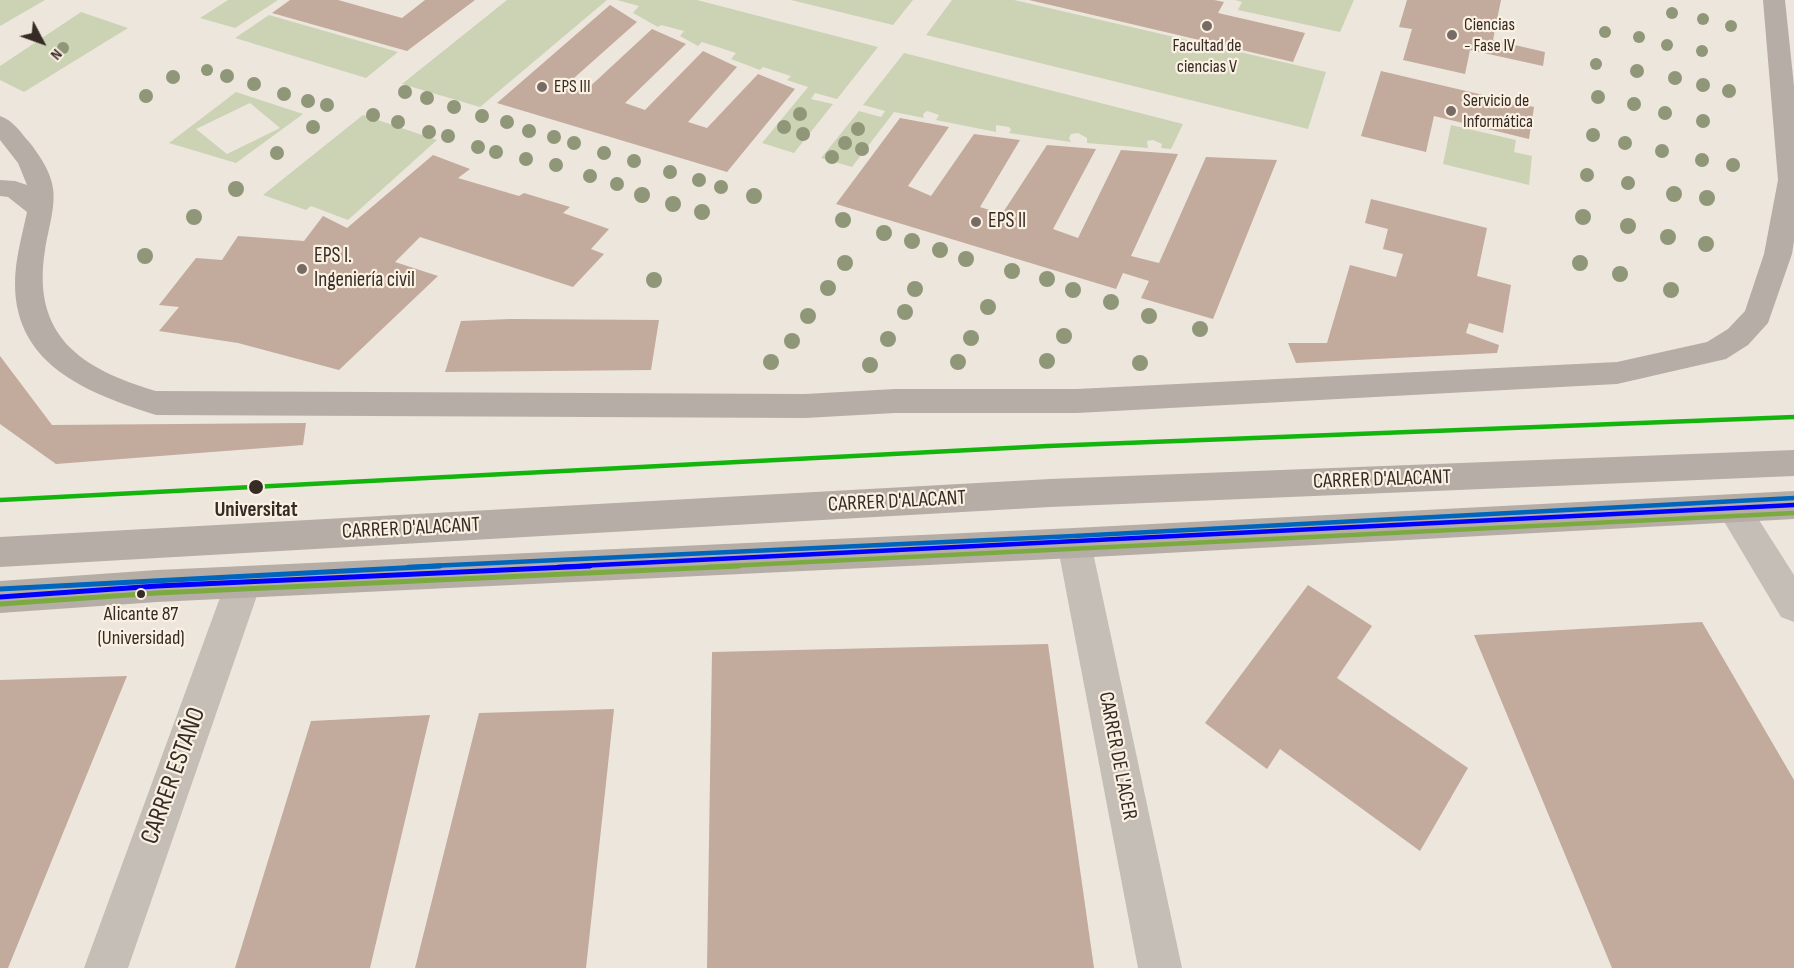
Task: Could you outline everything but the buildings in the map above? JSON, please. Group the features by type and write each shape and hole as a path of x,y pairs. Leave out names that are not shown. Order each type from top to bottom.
{"main road":[{"path":"0,124 24,153 41,188 41,210 31,254 30,293 34,316 49,348 76,370 114,391 156,403 805,406 896,401 1077,401 1617,373 1715,351 1738,337 1758,316 1778,254 1791,180 1774,0"},
{"path":"0,188 15,189 41,210"},
{"name":"CARRER D'ALACANT","path":"0,552 1050,493 1794,463"},
{"path":"0,597 158,586 243,584 1074,543 1794,505"}],"street":[{"path":"1733,508 1794,606"},
{"name":"CARRER DE L'ACER","path":"1074,543 1160,968"},
{"name":"CARRER ESTAÑO","path":"106,968 243,584"}],"green space":[{"path":"0,0 45,0 0,26"},
{"path":"228,0 278,0 235,28 200,18"},
{"path":"507,0 607,0 480,107 402,84"},
{"path":"617,0 697,0 878,47 837,99 815,93 811,99 833,104 794,153 762,143 808,87 787,80 791,76 763,67 760,70 731,59 736,53 702,42 698,46 680,36 684,31 661,25 658,27 633,13 639,6"},
{"path":"791,0 913,0 893,25"},
{"path":"952,0 1014,0 1326,72 1308,129 926,35"},
{"path":"1235,0 1354,0 1340,32 1238,10 1242,2"},
{"path":"81,12 128,28 24,92 0,80 0,66"},
{"path":"269,15 398,52 366,78 235,38"},
{"path":"904,53 1183,124 1171,149 1161,148 1162,144 1153,140 1147,141 1148,148 1087,143 1087,138 1078,133 1071,134 1069,138 1071,142 1009,133 1011,130 1009,127 996,125 996,132 936,120 939,115 927,111 923,114 924,118 894,112 852,167 821,158 859,111 881,117 885,111 863,105"},
{"path":"236,92 303,114 236,163 169,143","holes":["250,103 280,128 227,154 196,129"]},
{"path":"363,115 437,140 348,220 311,206 306,210 263,195"},
{"path":"1451,125 1516,140 1514,152 1532,156 1529,185 1443,164"}],"transit line":[{"path":"0,500 1048,446 1794,417"},
{"path":"0,589 157,579 1074,536 1794,498"},
{"path":"0,597 157,586 1074,543 1794,505"},
{"path":"1,604 157,593 1074,550 1794,513"}],"place":[{"name":"Facultad de ciencias V","path":"1207,26"},
{"name":"Ciencias - Fase IV","path":"1452,35"},
{"name":"EPS III","path":"542,87"},
{"name":"Servicio de Informática","path":"1451,111"},
{"name":"EPS II","path":"976,222"},
{"name":"EPS I. Ingeniería civil","path":"302,269"},
{"name":"Universitat","path":"256,487"},
{"name":"Alicante 87 (Universidad)","path":"141,594"}]}
